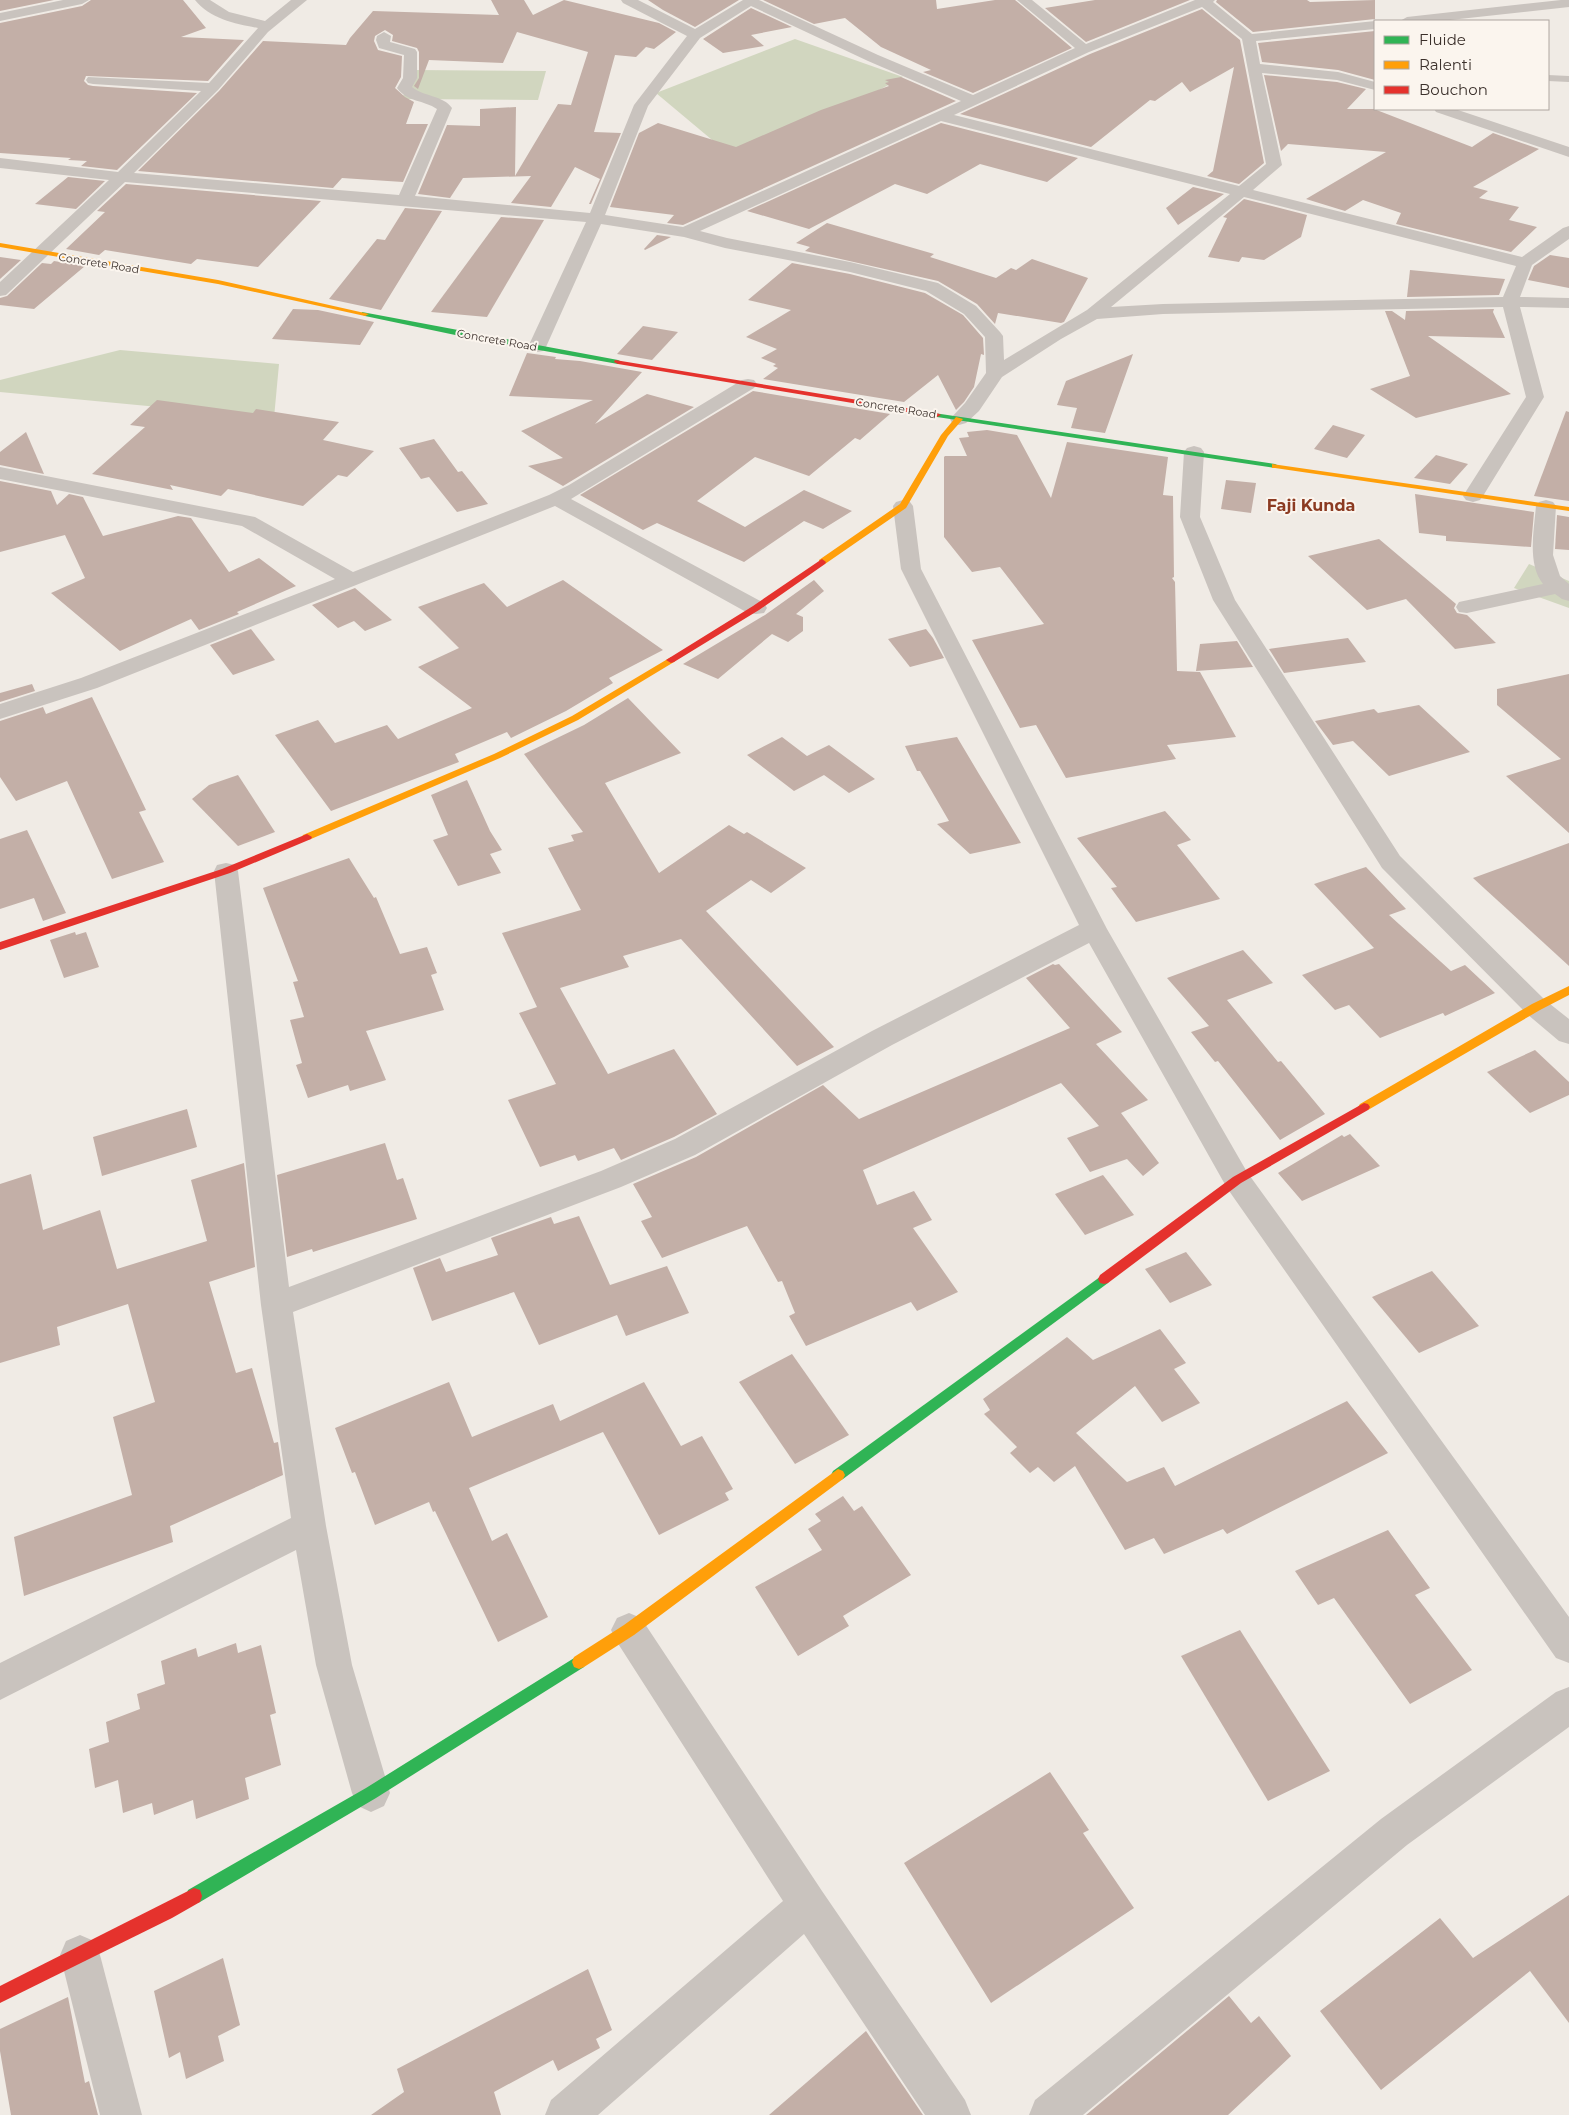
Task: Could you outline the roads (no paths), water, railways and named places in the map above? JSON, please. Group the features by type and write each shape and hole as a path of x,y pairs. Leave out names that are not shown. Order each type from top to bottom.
{"street":[{"path":"0,17 82,0"},
{"path":"202,0 224,16 237,21 266,24"},
{"path":"0,290 122,177 213,87 266,24 300,0"},
{"path":"628,0 695,35"},
{"path":"1024,0 1084,49"},
{"path":"0,946 226,871 496,756 575,718 756,608 903,506 945,435 972,407 995,373 1055,335 1093,314 1274,165 1249,38 1204,0 1084,49 685,232"},
{"path":"537,347 596,218 641,105 695,35 751,1 873,58 972,100"},
{"path":"1416,20 1569,3"},
{"path":"1249,38 1374,25"},
{"path":"384,36 382,40 384,45 410,52 410,78 404,88 408,93 440,103 446,108 405,200"},
{"path":"1254,68 1338,76 1374,86"},
{"path":"93,80 213,87"},
{"path":"1444,110 1569,152"},
{"path":"940,116 1525,263"},
{"path":"0,163 122,177 596,218 685,232 725,243 850,267 932,287 970,310 994,336 995,373"},
{"path":"1473,496 1535,397 1510,302 1525,263 1569,231"},
{"name":"Concrete Road","path":"0,245 218,282 460,334 748,384 959,419 1194,452 1473,496 1569,509"},
{"path":"1093,314 1163,309 1510,302 1569,303"},
{"path":"0,712 89,683 556,499 576,489 748,384"},
{"path":"1194,452 1190,517 1224,600 1391,862 1536,1007 1569,1034"},
{"path":"0,473 248,521 352,580"},
{"path":"556,499 756,608"},
{"path":"903,506 912,569 1094,929 1237,1180 1569,1646"},
{"path":"1546,506 1543,555 1550,578 1564,591"},
{"path":"1467,607 1564,591"},
{"path":"226,871 276,1305 309,1526 334,1665 370,1793"},
{"path":"276,1305 611,1179 685,1147 882,1038 1094,929"},
{"path":"0,1995 166,1912 370,1793 629,1630 1237,1180 1536,1007 1569,990"},
{"path":"0,1682 309,1526"},
{"path":"629,1630 808,1905 950,2115"},
{"path":"1050,2115 1394,1832 1569,1705"},
{"path":"566,2115 808,1905"},
{"path":"80,1955 121,2115"}],"lane":[{"path":"1549,78 1569,79"}],"district":[{"name":"Faji Kunda","path":"1311,505"}]}
